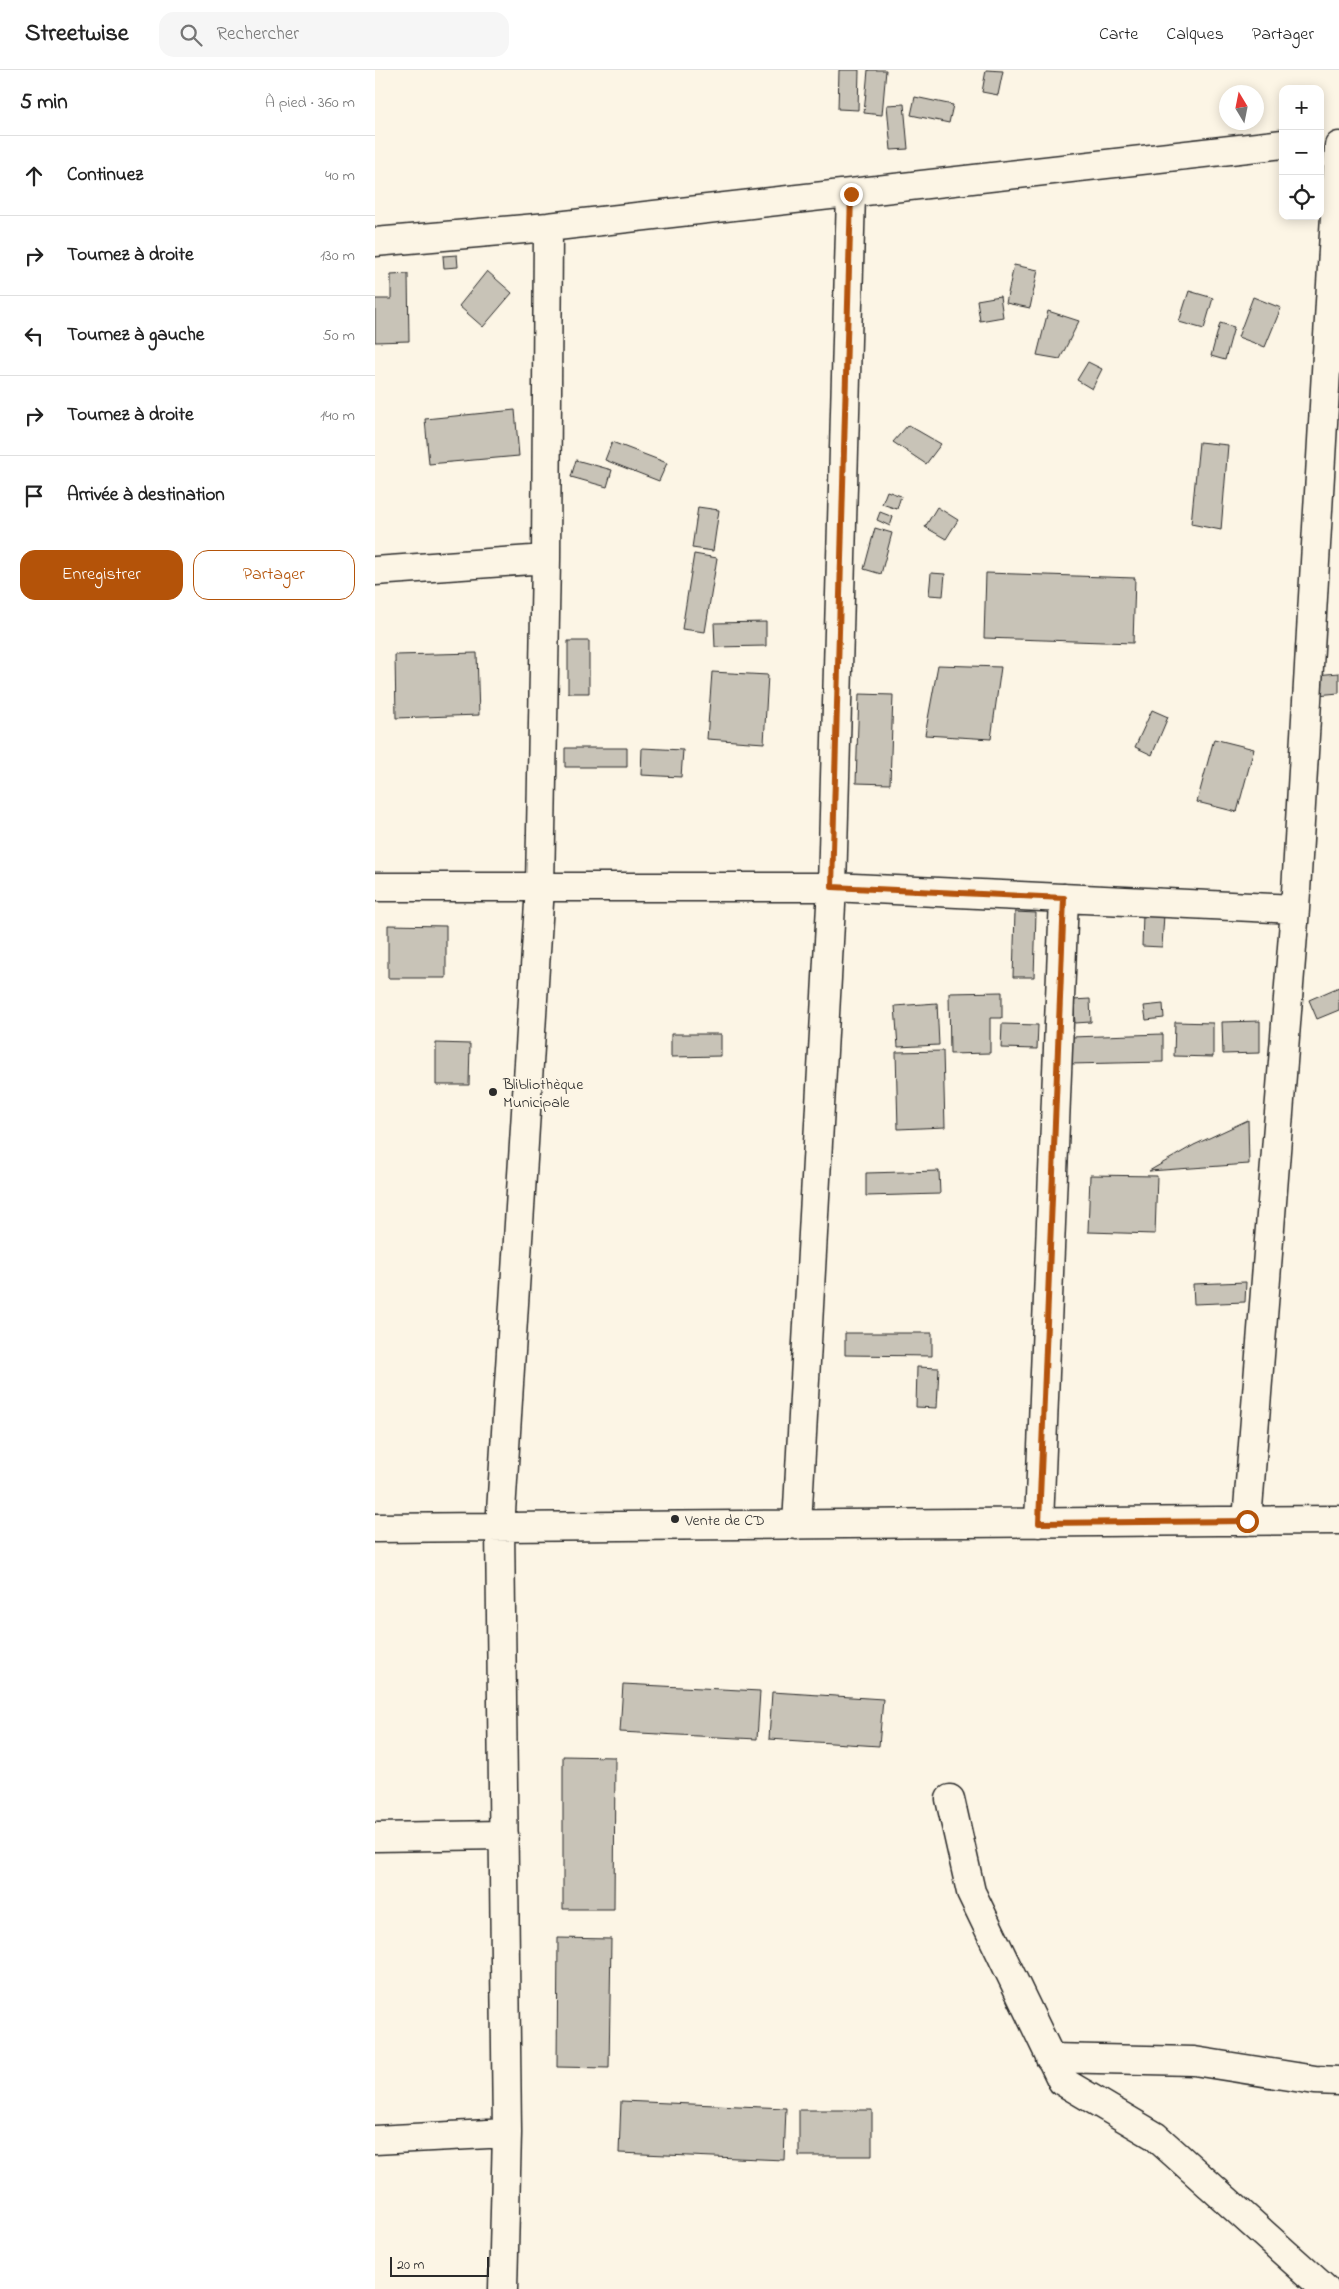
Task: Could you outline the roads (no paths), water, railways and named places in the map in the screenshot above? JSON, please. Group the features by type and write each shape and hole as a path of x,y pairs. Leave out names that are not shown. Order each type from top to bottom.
{"street":[{"path":"1324,139 1339,137"},
{"path":"375,242 548,227 1279,144"},
{"path":"1247,1521 1295,909 1339,146"},
{"path":"797,1525 832,887 851,194"},
{"path":"503,2289 507,2132 500,1528 541,887 546,559 548,227"},
{"path":"375,571 546,559"},
{"path":"375,887 832,887 1295,909"},
{"path":"1039,1523 1064,898"},
{"path":"375,1528 1339,1520"},
{"path":"950,1799 971,1892 1062,2081 1155,2136 1325,2289"},
{"path":"375,1837 504,1835"},
{"path":"1050,2058 1193,2062 1315,2080 1339,2081"},
{"path":"375,2140 507,2132"}],"place":[{"name":"Blibliothèque Municipale","path":"493,1092"},
{"name":"Vente de CD","path":"675,1519"}]}
